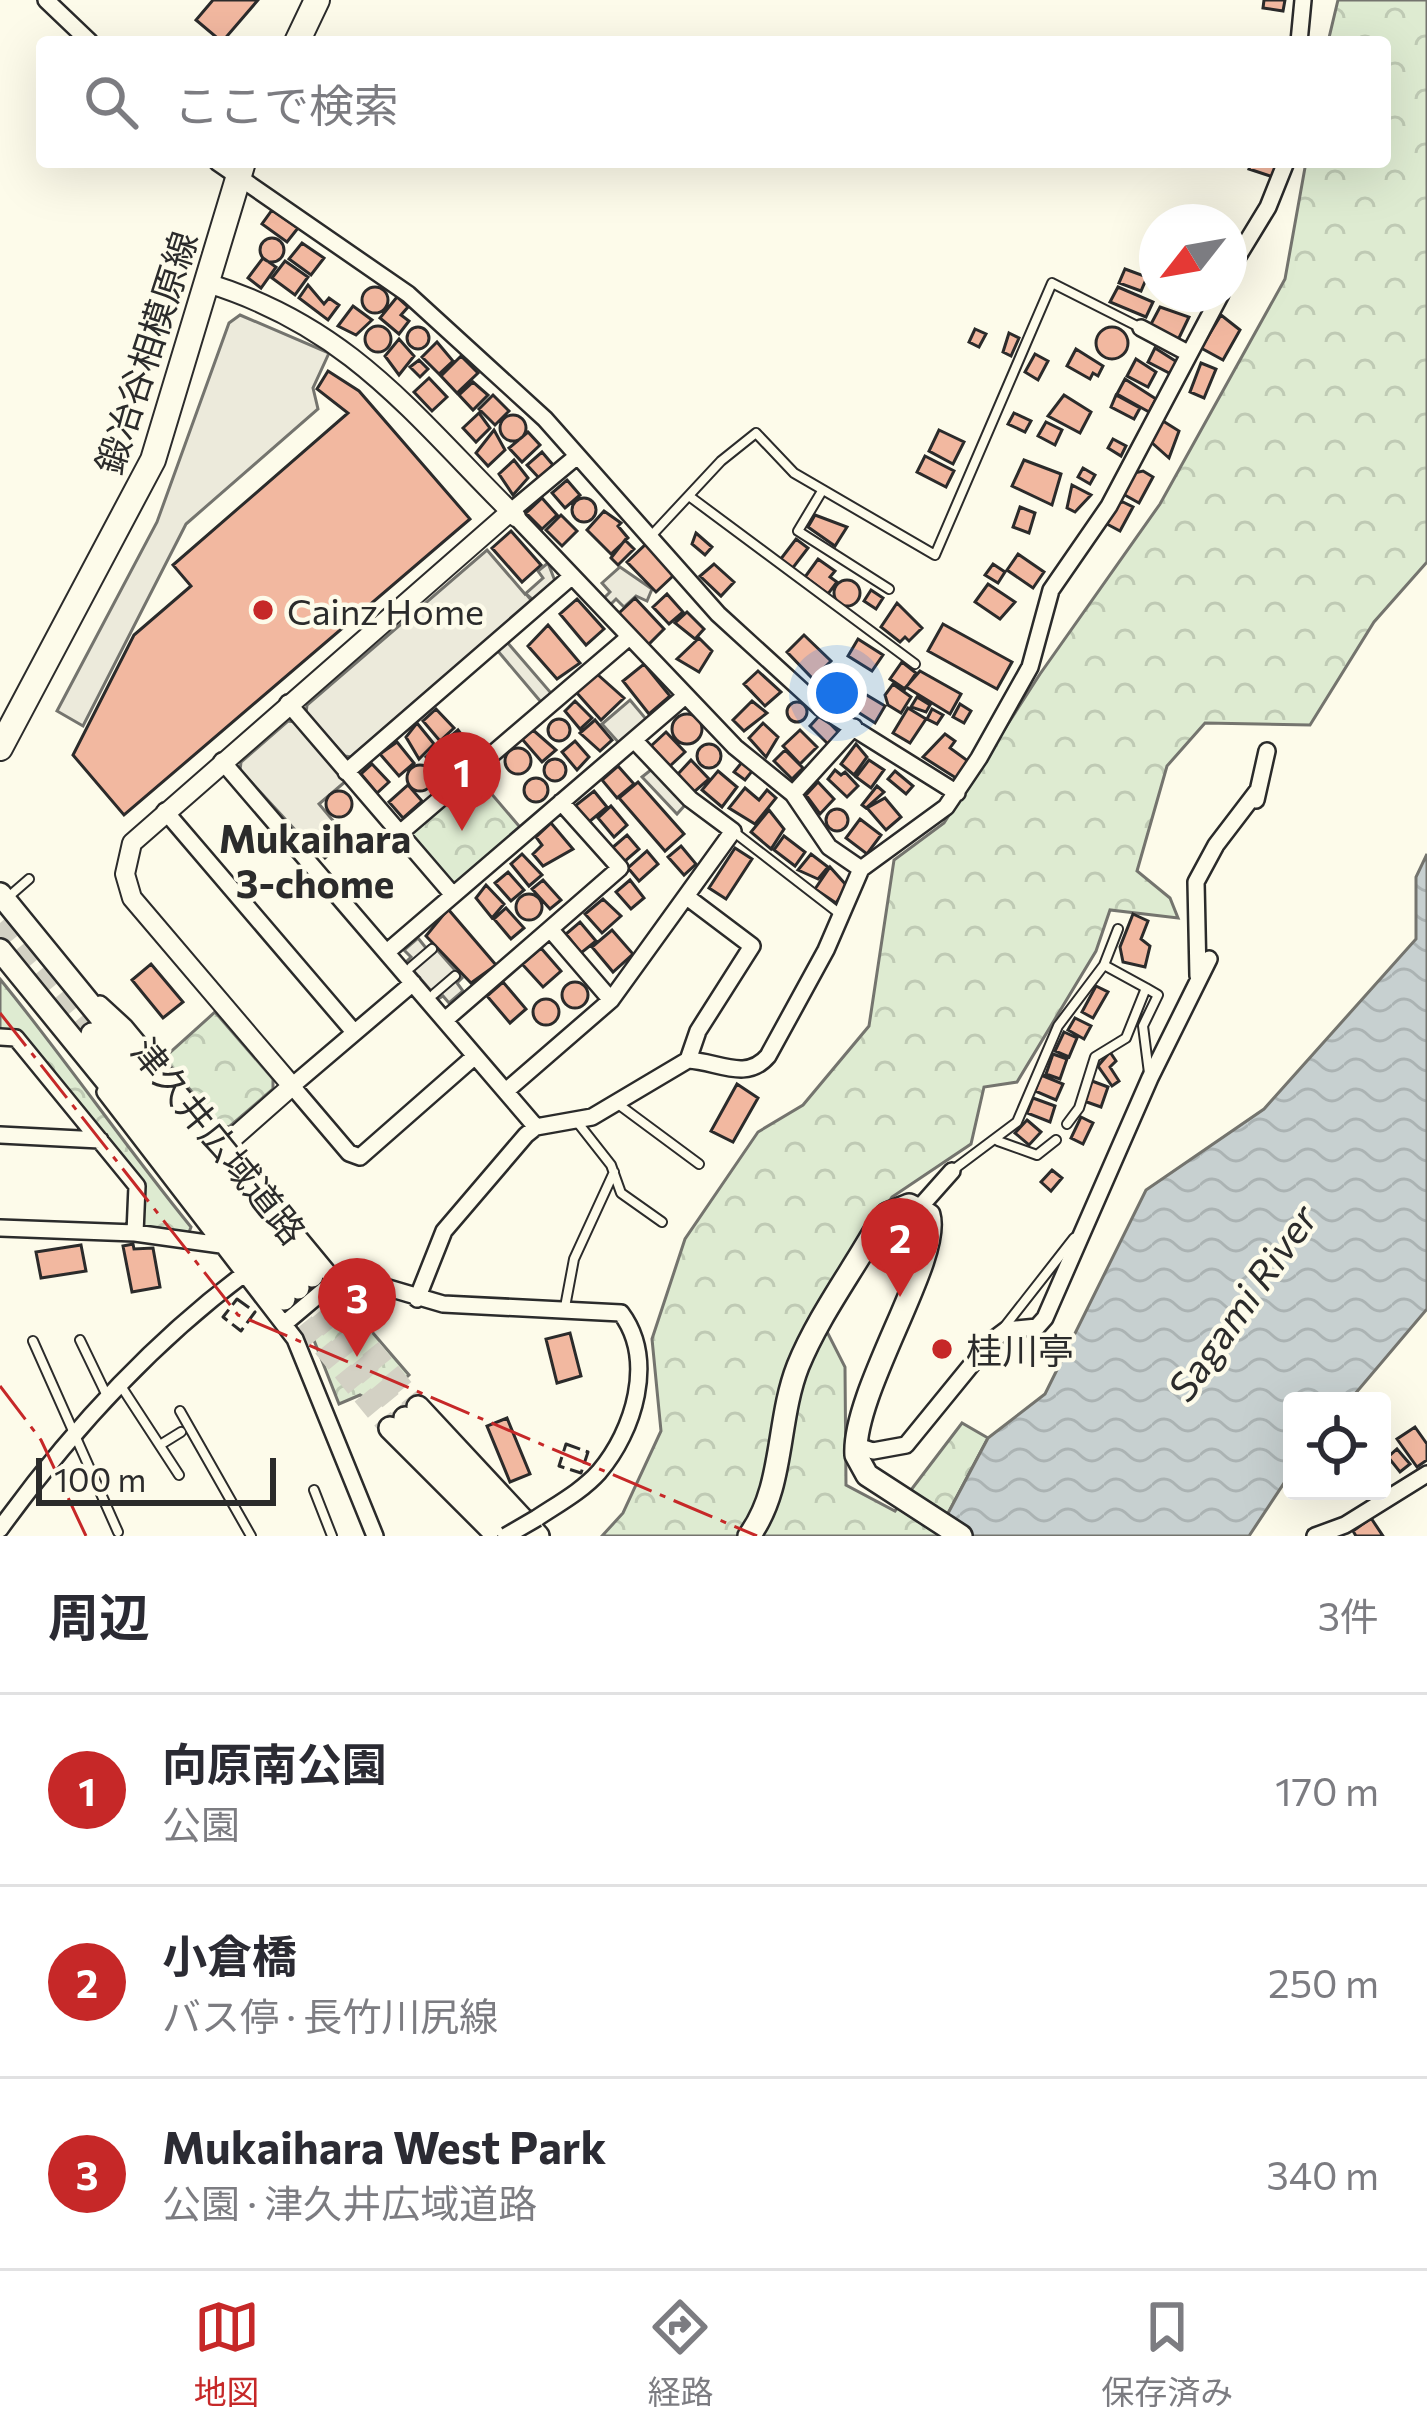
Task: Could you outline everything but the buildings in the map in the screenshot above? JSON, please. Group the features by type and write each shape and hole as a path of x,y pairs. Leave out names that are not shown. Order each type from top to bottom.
{"main road":[{"path":"300,36 316,0"},
{"name":"鍛冶谷相模原線","path":"0,748 138,496 207,283 232,168"},
{"path":"0,950 81,1035 298,1288 67,975 2,897"},
{"path":"749,1536 768,1505 791,1388 808,1344 887,1214 909,1205 929,1215 930,1238 891,1328 855,1444 867,1475 961,1536"},
{"path":"405,1418 534,1530"},
{"path":"405,1418 506,1536"},
{"path":"405,1418 506,1536"},
{"path":"474,1495 534,1530"}],"street":[{"path":"46,0 84,36"},
{"path":"1300,36 1303,0"},
{"path":"232,168 408,294 545,419 718,614 821,707 957,793"},
{"path":"1247,241 1284,168"},
{"path":"207,283 280,310 355,356 735,747 794,794 829,847 861,869"},
{"path":"688,1060 742,1071 758,1068 842,915 861,869 957,793 1030,667 1051,590 1109,506 1211,312"},
{"path":"1141,328 1188,353"},
{"path":"476,1056 360,1157 349,1153 132,898 125,874 128,853 165,811 576,457"},
{"path":"346,772 571,578"},
{"path":"399,833 628,638"},
{"path":"387,952 685,696"},
{"path":"287,704 453,895"},
{"path":"794,794 854,728"},
{"path":"506,1090 611,1000 733,831 690,799 634,740"},
{"path":"1253,812 1267,751"},
{"path":"222,761 412,975 536,1126"},
{"path":"1198,985 1196,882 1216,845 1258,790"},
{"path":"445,1020 620,868 561,802"},
{"path":"165,811 353,1032"},
{"path":"417,1299 444,1231 536,1126 578,1123 688,1060 698,1031 752,946 687,897"},
{"path":"550,929 611,1000"},
{"path":"855,1444 874,1450 906,1445 997,1336 1037,1327 1045,1318 1150,1078 1209,959"},
{"path":"67,975 125,1027 334,1281"},
{"path":"224,1146 412,975"},
{"path":"81,1035 116,1110 284,1324 312,1370 375,1536"},
{"path":"0,1037 16,1038 137,1186 135,1233"},
{"path":"0,1135 100,1140"},
{"path":"920,1208 952,1171"},
{"path":"0,1228 135,1233 221,1245"},
{"path":"0,1529 75,1432 120,1384 184,1319 244,1274"},
{"path":"284,1324 334,1281 351,1277 417,1299 621,1312 640,1385 618,1443 601,1470 534,1530 506,1536"},
{"path":"1315,1536 1345,1525 1427,1474"}],"lane":[{"path":"652,535 756,434 794,473 935,555 1052,283 1141,328"},
{"path":"822,491 798,531 889,589"},
{"path":"689,496 915,664"},
{"path":"733,831 842,915"},
{"path":"2,897 29,879"},
{"path":"952,1171 998,1141 1017,1122 1058,1026 1104,965 1118,929"},
{"path":"412,975 432,949"},
{"path":"1104,965 1158,995 1143,1026 1150,1078"},
{"path":"434,994 455,976"},
{"path":"1067,1124 1079,1108 1095,1057 1126,1038 1146,988"},
{"path":"617,1104 699,1164"},
{"path":"1079,1108 1095,1113"},
{"path":"578,1123 630,1203 662,1222"},
{"path":"678,1150 686,1139"},
{"path":"998,1141 1037,1155 1056,1140"},
{"path":"566,1306 574,1259 614,1172"},
{"path":"997,1336 1096,1208"},
{"path":"80,1340 108,1398"},
{"path":"33,1341 118,1532"},
{"path":"120,1384 179,1474"},
{"path":"180,1411 251,1536"},
{"path":"160,1445 181,1432"},
{"path":"314,1490 332,1536"}],"green space":[{"path":"1338,0 1427,0 1427,562 1374,622 1310,725 1205,723 1167,766 1137,871 1170,898 1178,918 1110,910 1096,951 1017,1082 984,1087 971,1144 892,1197 817,1312 845,1367 846,1485 895,1511 962,1423 988,1438 936,1536 602,1536 623,1513 661,1431 652,1339 685,1239 758,1132 803,1105 869,1026 894,860 944,823 1040,674 1160,504 1285,279 1305,168 1391,168 1391,36 1329,36"},
{"path":"472,771 525,833 453,895 399,834"},
{"path":"0,979 191,1227 188,1235 143,1227 142,1184 0,1030"},
{"path":"215,1012 273,1079 273,1089 229,1127 219,1125 164,1058"},
{"path":"342,1297 409,1375 378,1405 360,1395 339,1404 308,1325"}],"shaded area":[{"path":"240,315 329,353 313,388 318,409 186,524 83,726 57,711 157,522 229,323"},
{"path":"487,550 525,594 543,578 538,571 548,563 555,581 533,600 526,594 532,601 351,757 345,756 306,713 307,705"},
{"path":"620,567 652,589 647,601 636,596 624,607 616,599 609,606 603,599 610,592 602,583"},
{"path":"507,642 551,693 541,702 497,650"},
{"path":"630,700 646,719 619,743 602,724"},
{"path":"288,721 295,722 346,781 319,804 335,823 309,845 240,770 241,762"},
{"path":"652,769 686,804 677,814 642,777"},
{"path":"418,938 426,948 432,944 462,978 457,983 463,991 449,1003 443,996 438,999 406,962 411,957 404,950"}],"water":[{"name":"Sagami River","path":"1427,854 1427,1309 1357,1392 1283,1392 1283,1485 1249,1536 936,1536 988,1438 1045,1394 1146,1190 1264,1109 1416,939 1416,877"}],"tunnel":[{"path":"0,923 92,1034"},
{"path":"312,1276 418,1407"},
{"path":"298,1289 405,1418"},
{"path":"284,1299 390,1428"}],"fence":[{"path":"237,1299 255,1312 241,1331 223,1317 237,1299"},
{"path":"566,1444 588,1452 581,1473 559,1466 566,1444"}],"power":[{"path":"0,1013 238,1315 757,1536"},
{"path":"0,1386 41,1440 86,1536"}],"place":[{"name":"Cainz Home","path":"263,610"},
{"name":"向原南公園","path":"462,831"},
{"name":"小倉橋","path":"900,1297"},
{"name":"桂川亭","path":"942,1349"},
{"name":"Mukaihara West Park","path":"357,1357"}],"district":[{"name":"Mukaihara 3-chome","path":"315,860"}]}
